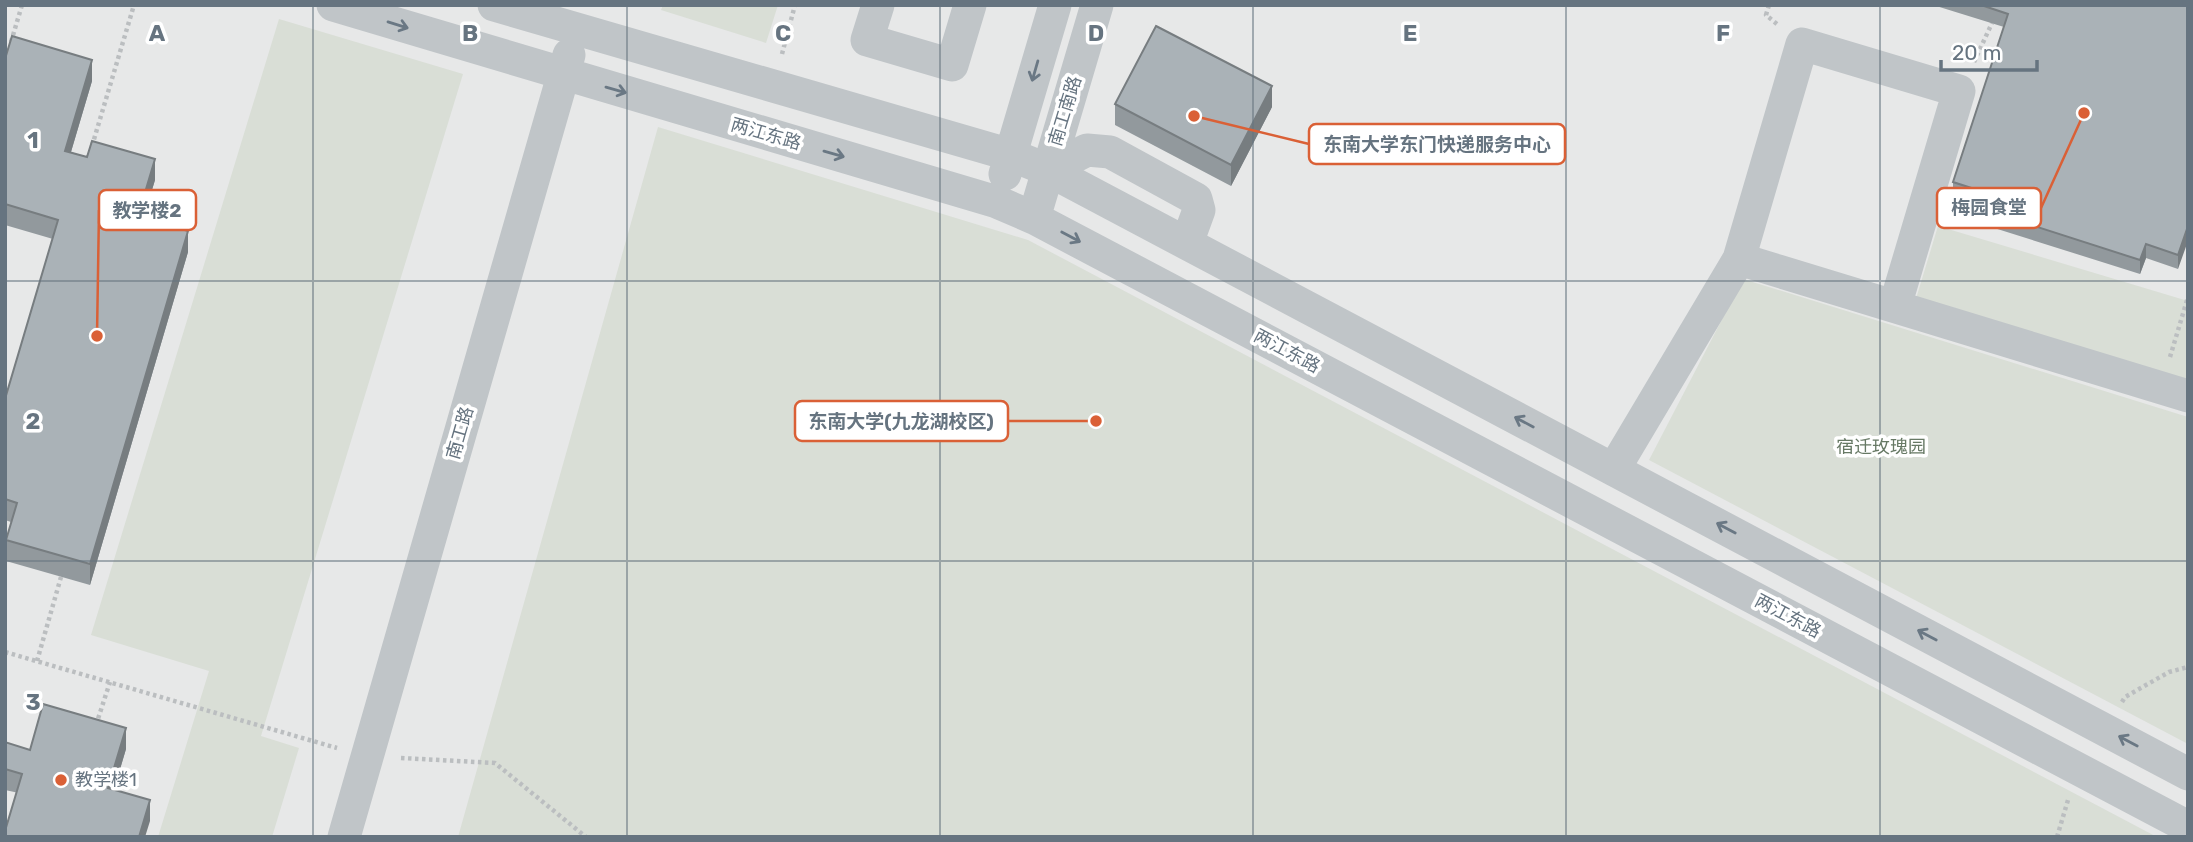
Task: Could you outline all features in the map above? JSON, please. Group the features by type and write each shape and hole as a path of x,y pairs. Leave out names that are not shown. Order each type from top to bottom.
{"street":[{"name":"两江东路","path":"333,5 997,202 1034,218 2188,827"},
{"path":"494,5 1011,155 1048,170 2188,774"},
{"path":"877,5 867,40 952,65 970,5"},
{"path":"997,202 1055,5"},
{"name":"南工南路","path":"1034,218 1097,5"},
{"name":"南工路","path":"344,837 577,29"},
{"path":"1614,469 1739,259 1802,44 1959,91 1895,306"},
{"path":"1048,170 1087,150 1110,152 1196,200 1199,210 1187,243"},
{"path":"1739,259 2174,391"}],"path":[{"path":"9,52 22,5"},
{"path":"91,150 135,5"},
{"path":"773,85 795,5"},
{"path":"1959,91 1992,23"},
{"path":"2174,391 2188,297"},
{"path":"37,661 61,577"},
{"path":"5,652 367,756 495,763 586,837"},
{"path":"2107,730 2125,697 2169,672 2188,667"},
{"path":"96,728 110,682"}],"shaded area":[{"path":"5,5 2188,5 2188,837 5,837"}],"green space":[{"path":"663,5 778,5 766,43 661,10"},
{"path":"279,19 463,74 261,736 299,748 272,837 158,837 209,671 91,635"},
{"path":"658,127 1028,240 2157,837 458,837"},
{"path":"1938,226 2188,301 2188,385 1915,302"},
{"name":"宿迁玫瑰园","path":"1743,279 2188,417 2188,744 1649,460"}],"building":[{"path":"1981,5 2188,5 2188,226 2178,255 2146,244 2140,260 1991,212 1996,196 1953,182 2008,14"},
{"path":"1156,26 1272,86 1231,165 1115,104"},
{"path":"12,36 92,60 65,151 87,157 92,141 155,159 138,216 188,231 90,564 6,540 17,503 5,499 5,399 58,220 5,204 5,59"},
{"name":"教学楼1","path":"43,704 126,728 108,788 150,800 139,837 5,837 22,774 5,769 5,742 30,750"}],"place":[{"name":"梅园食堂","path":"2084,113"},
{"name":"东南大学东门快递服务中心","path":"1194,116"},
{"name":"教学楼2","path":"97,336"},
{"name":"东南大学(九龙湖校区)","path":"1096,421"},
{"name":"教学楼1","path":"61,780"}]}
